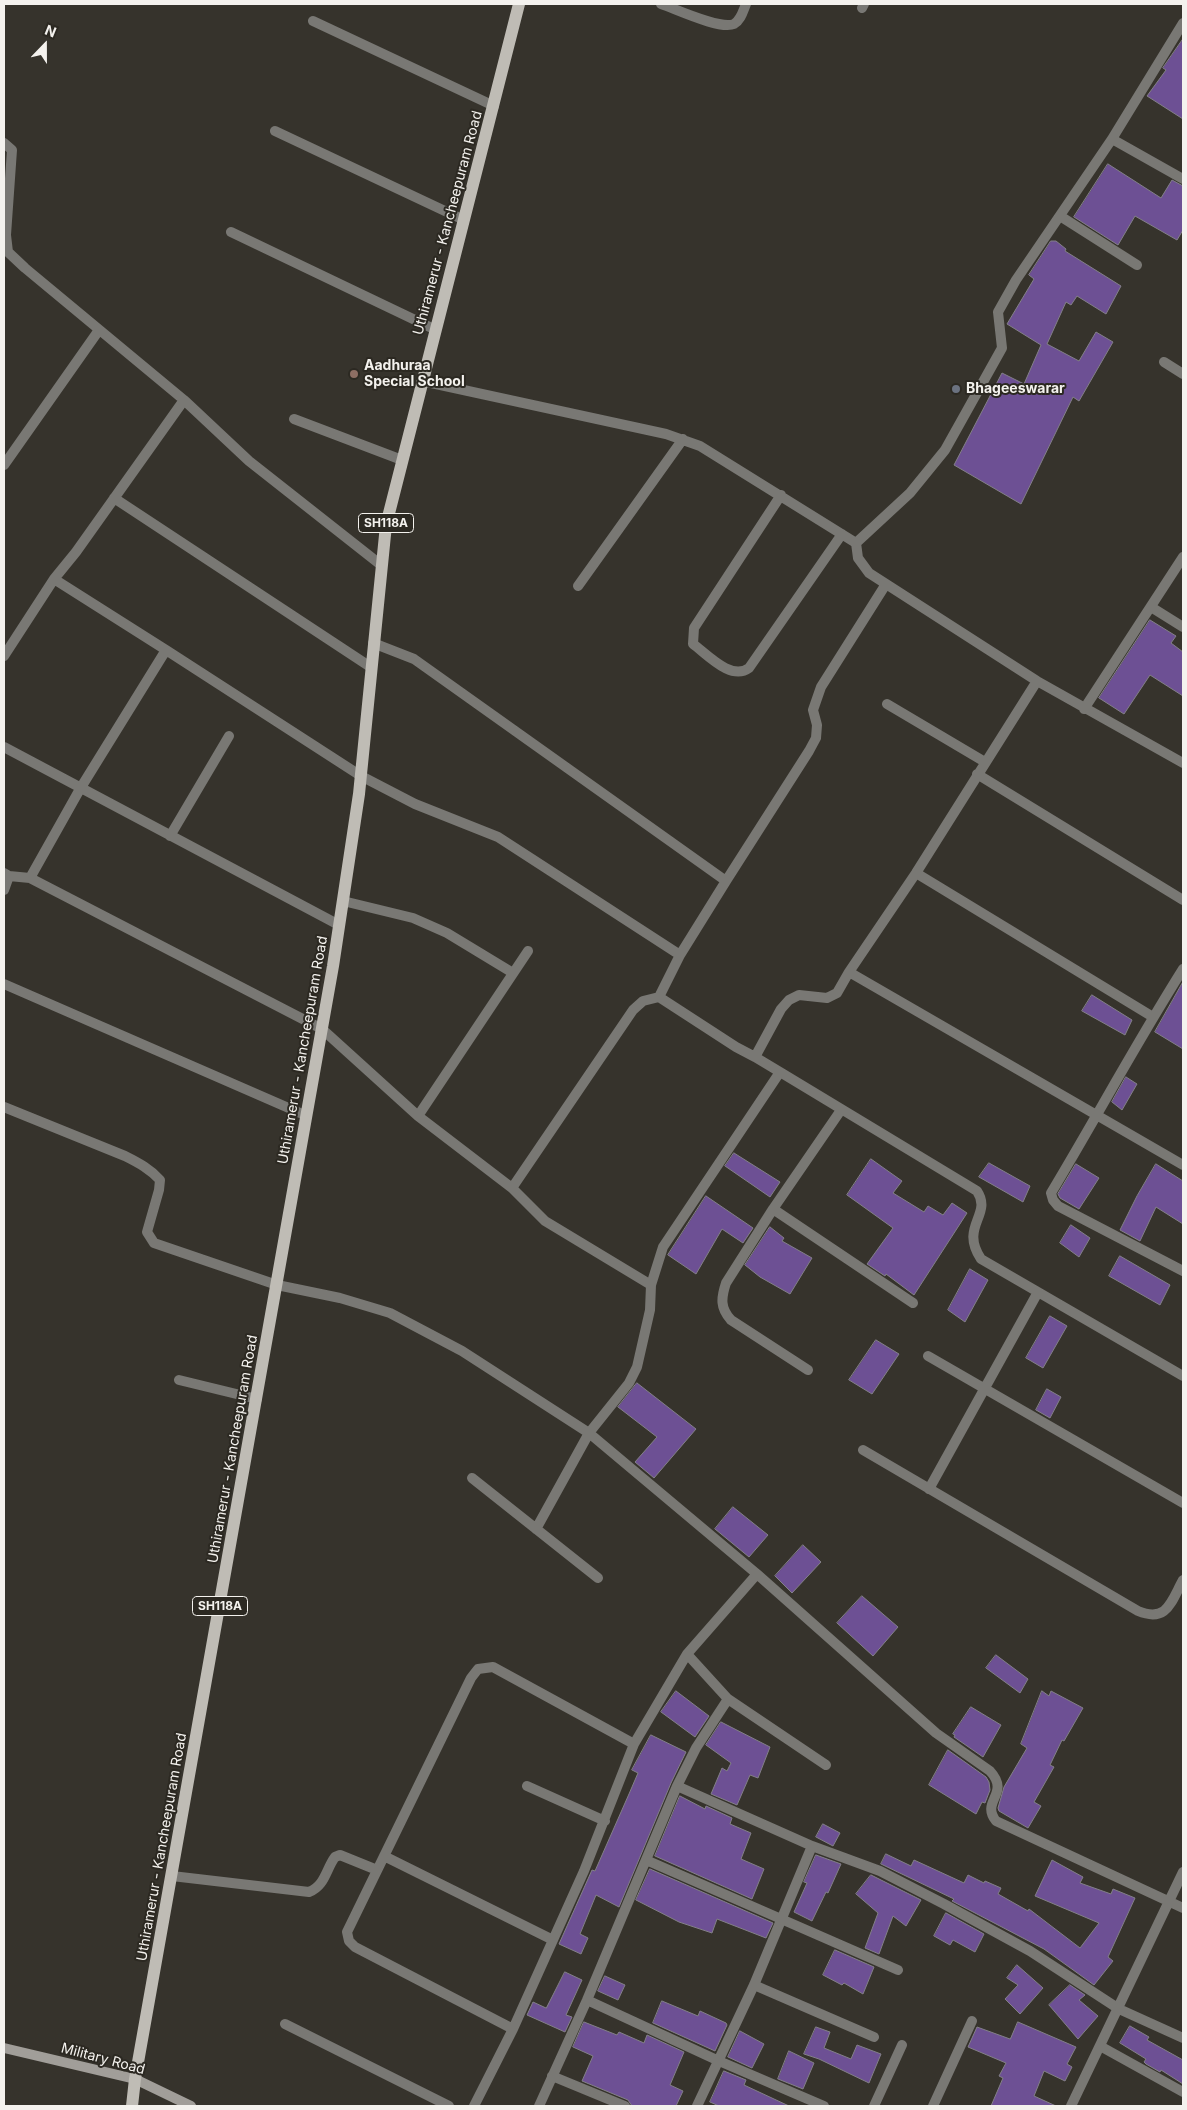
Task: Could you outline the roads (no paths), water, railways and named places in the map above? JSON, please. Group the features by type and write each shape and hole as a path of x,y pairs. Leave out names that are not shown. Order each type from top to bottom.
{"main road":[{"name":"Uthiramerur - Kancheepuram Road","path":"132,2106 135,2079 308,1111 343,901 361,776 386,525 494,106 518,4"},
{"name":"Military Road","path":"4,2048 135,2079 191,2106"}],"street":[{"path":"661,4 723,26 734,24 741,17 746,4"},
{"path":"313,21 494,106"},
{"path":"856,543 910,493 945,450 1002,348 998,312 1016,280 1180,36 1183,23"},
{"path":"275,131 464,220"},
{"path":"1112,139 1183,179"},
{"path":"4,143 12,150 5,253 184,400 249,461 381,566"},
{"path":"1060,216 1137,265"},
{"path":"232,232 436,330"},
{"path":"4,465 99,330"},
{"path":"1164,362 1183,374"},
{"path":"422,381 666,434 700,446 856,543 858,558 869,573 1037,681 1183,763"},
{"path":"4,656 54,579 76,552 184,400"},
{"path":"294,419 402,460"},
{"path":"578,586 683,439"},
{"path":"781,495 694,628 693,644 727,669 735,672 744,672 749,668 842,534"},
{"path":"114,498 372,668"},
{"path":"1084,709 1183,558"},
{"path":"54,579 361,776 415,804 498,837 680,955"},
{"path":"659,997 680,955 809,752 816,738 817,725 813,710 821,687 886,584"},
{"path":"1151,607 1183,627"},
{"path":"373,643 414,659 726,881"},
{"path":"30,878 80,789 166,650"},
{"path":"755,1057 781,1009 789,1000 800,994 827,998 837,993 849,972 916,873 1037,681"},
{"path":"886,704 985,762"},
{"path":"170,836 229,736"},
{"path":"4,747 80,789 339,924"},
{"path":"978,774 1183,900"},
{"path":"916,873 1153,1018"},
{"path":"4,890 7,875 30,878 322,1029 418,1116 512,1188 545,1221 650,1285"},
{"path":"343,901 413,918 447,933 513,974"},
{"path":"418,1116 528,951"},
{"path":"1183,969 1052,1193 1053,1200 1058,1206 1183,1271"},
{"path":"849,972 1183,1165"},
{"path":"4,984 308,1111"},
{"path":"512,1188 633,1010 643,1001 659,997 736,1047 977,1191 982,1199 982,1208 972,1232 975,1250 981,1259 1183,1376"},
{"path":"536,1529 589,1433 629,1383 637,1367 650,1310 650,1285 663,1248 780,1072"},
{"path":"4,1107 133,1160 153,1172 160,1180 147,1232 154,1243 277,1285 340,1298 390,1313 462,1351 589,1433 757,1574 936,1733 990,1771 996,1778 998,1789 991,1807 991,1815 996,1821 1183,1908"},
{"path":"808,1370 731,1320 721,1305 726,1283 773,1209 841,1110"},
{"path":"773,1209 913,1303"},
{"path":"929,1489 1038,1292"},
{"path":"928,1356 1183,1503"},
{"path":"179,1380 257,1399"},
{"path":"863,1450 1138,1611 1151,1616 1161,1614 1168,1607 1183,1580"},
{"path":"472,1478 598,1578"},
{"path":"474,2106 553,1940 605,1820 634,1744 687,1654 757,1574"},
{"path":"687,1654 728,1699 826,1765"},
{"path":"512,2029 355,1947 348,1941 347,1932 470,1678 478,1669 493,1667 634,1744"},
{"path":"539,2106 587,2000 677,1786 696,1748 728,1699"},
{"path":"527,1786 605,1820"},
{"path":"677,1786 812,1846 880,1872 944,1904 1030,1952 1119,2009 1183,2038"},
{"path":"697,2106 754,1985 812,1846"},
{"path":"172,1876 309,1892 317,1889 322,1884 335,1857 340,1855 377,1870"},
{"path":"384,1856 553,1940"},
{"path":"646,1860 898,1970"},
{"path":"1071,2106 1183,1872"},
{"path":"754,1985 874,2037"},
{"path":"587,2000 719,2061 824,2106"},
{"path":"933,2106 972,2021"},
{"path":"286,2024 449,2106"},
{"path":"874,2106 902,2045"},
{"path":"1100,2046 1183,2092"},
{"path":"552,2076 625,2106"}],"place":[{"name":"Aadhuraa Special School","path":"354,374"},
{"name":"Bhageeswarar","path":"956,389"}]}
